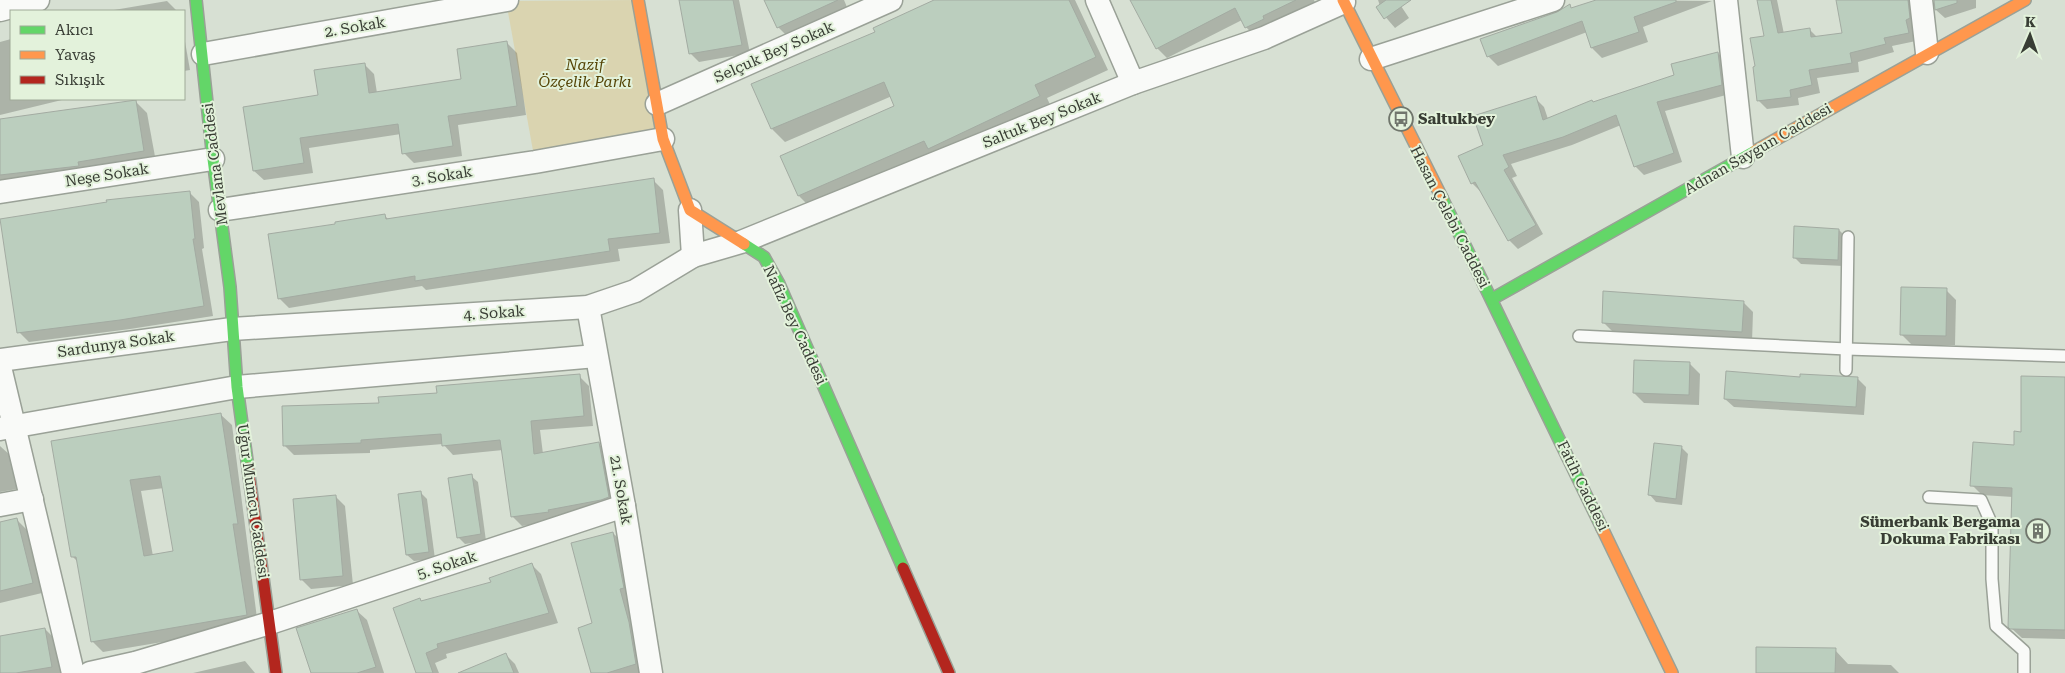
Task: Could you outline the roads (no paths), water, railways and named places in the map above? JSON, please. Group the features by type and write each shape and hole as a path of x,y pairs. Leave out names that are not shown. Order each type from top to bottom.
{"street":[{"path":"0,10 38,0"},
{"name":"Mevlana Caddesi","path":"196,0 213,159 230,287 232,329"},
{"name":"2. Sokak","path":"203,54 507,0"},
{"path":"638,0 663,139 690,210 693,256"},
{"name":"Selçuk Bey Sokak","path":"656,104 891,0"},
{"path":"1097,0 1134,83"},
{"path":"1372,59 1550,0"},
{"path":"1726,0 1743,157"},
{"path":"1921,0 1926,53"},
{"name":"Adnan Saygun Caddesi","path":"1492,299 1926,53 2025,0"},
{"name":"Saltuk Bey Sokak","path":"741,242 1134,83 1264,38 1344,1"},
{"name":"Hasan Çelebi Caddesi","path":"1344,1 1492,299"},
{"name":"3. Sokak","path":"220,210 535,162 663,139"},
{"name":"Neşe Sokak","path":"0,192 213,159"},
{"name":"Nafiz Bey Caddesi","path":"690,210 764,257 779,284 948,673"},
{"name":"4. Sokak","path":"232,329 588,307 635,291 693,256 741,242"},
{"name":"Fatih Caddesi","path":"1492,299 1672,673"},
{"name":"21. Sokak","path":"588,307 624,506 651,673"},
{"name":"Sardunya Sokak","path":"0,360 232,329"},
{"name":"Uğur Mumcu Caddesi","path":"232,329 276,673"},
{"path":"8,428 238,387 596,356"},
{"path":"0,367 8,428 32,499 73,673"},
{"path":"0,505 32,499"},
{"name":"5. Sokak","path":"90,673 135,663 270,623 624,506"}],"lane":[{"path":"1846,370 1848,237"},
{"path":"1579,336 1847,349 2065,356"},
{"path":"1929,497 1981,500 1992,525 1992,578 1996,626 2024,651 2024,673"}],"place":[{"name":"Saltukbey","path":"1401,119"},
{"name":"Sümerbank Bergama Dokuma Fabrikası","path":"2038,531"}],"park label":[{"name":"Nazif Özçelik Parkı","path":"585,74"}]}
